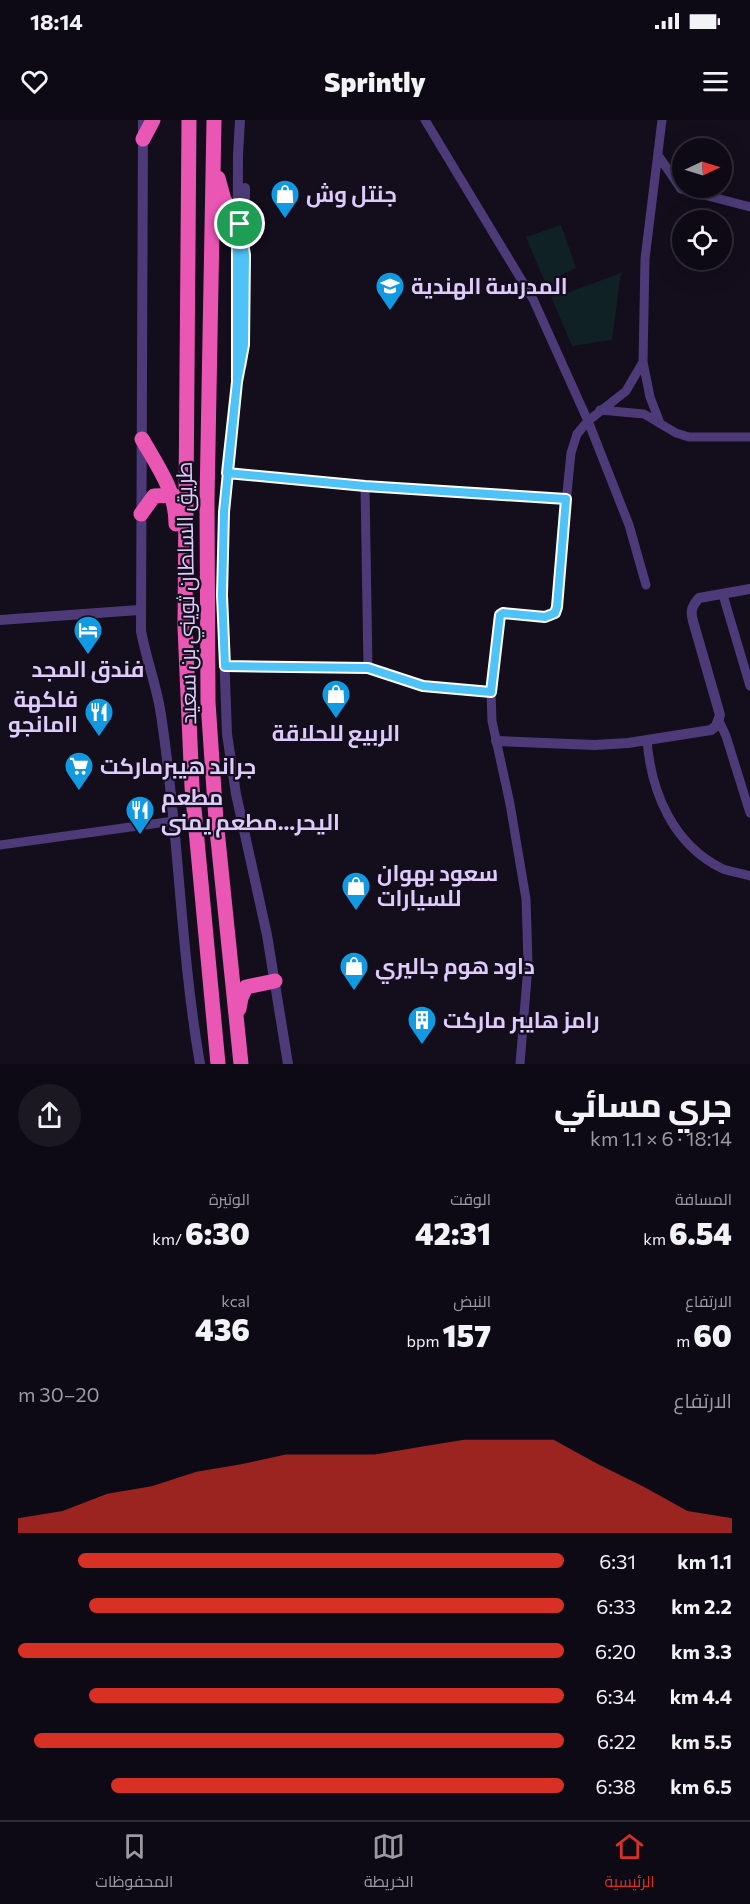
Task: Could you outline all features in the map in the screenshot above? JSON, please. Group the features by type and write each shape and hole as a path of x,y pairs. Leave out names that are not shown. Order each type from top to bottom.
{"highway":[{"path":"143,139 153,120"},
{"name":"طريق السلطان ثويني بن سعيد","path":"189,120 185,627 192,787 218,1064"},
{"name":"طريق السلطان ثويني بن سعيد","path":"214,120 207,501 208,702 216,820 241,1064"},
{"path":"214,143 221,193 237,217"},
{"path":"142,440 173,495 176,509 180,720 192,787"},
{"path":"141,514 154,496 173,495"},
{"path":"237,1021 241,998 246,987 275,981"}],"street":[{"path":"143,120 141,631 161,713 174,821 189,984 200,1064"},
{"path":"237,382 237,217 240,120"},
{"path":"425,120 533,299 588,421 629,525 646,585"},
{"path":"661,425 650,397 643,362 645,259 662,120"},
{"path":"240,134 244,165 244,348 237,382 224,512 222,595 227,734 241,822 257,885 275,981 288,1064"},
{"path":"658,155 681,189 750,207"},
{"path":"237,217 242,230 245,255"},
{"path":"520,1064 528,966 525,899 510,804 492,721 491,692 500,615 503,613 545,617 555,613 571,453 577,434 600,410 626,391 643,362"},
{"path":"600,410 644,414 675,433 689,437 750,437"},
{"path":"227,473 365,486 566,499"},
{"path":"365,486 368,668"},
{"path":"750,589 699,598 693,604 691,612 719,709 719,721 726,736 750,813"},
{"path":"723,595 750,686"},
{"path":"0,620 140,610"},
{"path":"225,666 368,668 423,686 491,692"},
{"path":"496,741 594,745 711,730 719,721"},
{"path":"647,740 649,766 656,792 667,815 683,837 702,855 724,869 750,876"},
{"path":"0,845 174,821"}],"shaded area":[{"path":"561,225 576,268 557,277 564,294 621,273 612,340 572,346 526,237"}],"place":[{"name":"جنتل وش","path":"285,220"},
{"name":"المدرسة الهندية","path":"390,312"},
{"name":"فندق المجد","path":"88,656"},
{"name":"الربيع للحلاقة","path":"336,720"},
{"name":"فاكه‍ة اامانجو","path":"99,738"},
{"name":"جراند ه‍يبرماركت","path":"79,792"},
{"name":"مطعم اليحر...مطعم يمنى","path":"140,836"},
{"name":"سعود بهوان للسيارات","path":"356,912"},
{"name":"داود هوم جاليري","path":"354,992"},
{"name":"رامز هايبر ماركت","path":"422,1046"}],"route":[{"path":"240,224 237,217 237,382 232,428 227,473 365,486 566,499 555,613 545,617 503,613 500,615 491,692 423,686 368,668 225,666 222,595 224,512 227,473 237,382 244,345 245,255 240,224"}]}
